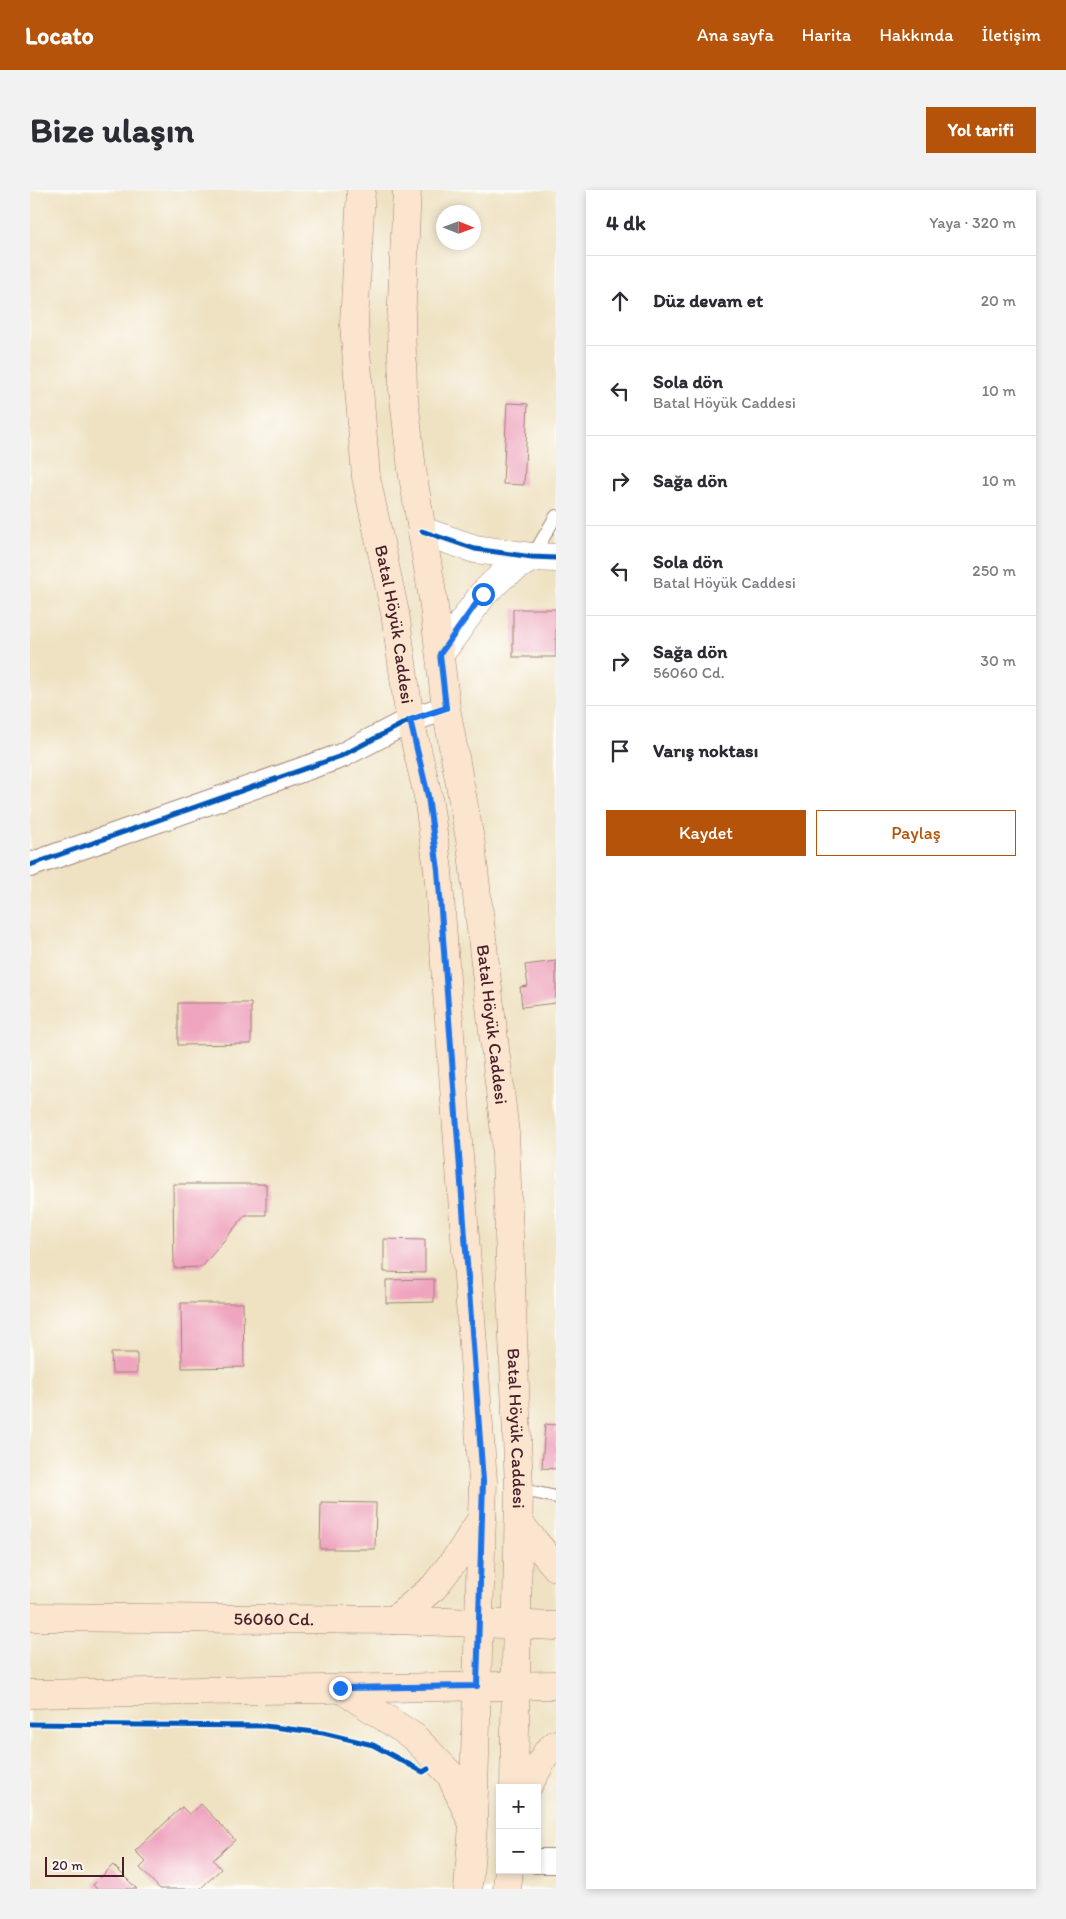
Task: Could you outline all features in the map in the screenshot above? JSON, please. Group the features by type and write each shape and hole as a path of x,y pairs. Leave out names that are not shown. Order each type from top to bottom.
{"main road":[{"name":"Batal Höyük Caddesi","path":"361,190 354,324 366,477 395,613 410,720 428,796 438,870 483,1481 474,1825 468,1889"},
{"name":"Batal Höyük Caddesi","path":"408,190 401,323 404,389 412,470 440,654 446,708 471,845 505,1133 519,1489 514,1784"},
{"path":"394,1620 434,1587 460,1553 482,1517"},
{"path":"519,1523 556,1567"},
{"name":"56060 Cd.","path":"30,1617 394,1620 556,1626"},
{"path":"30,1694 556,1685"},
{"path":"340,1688 414,1737 450,1774 474,1825"},
{"path":"529,1784 547,1752 556,1744"},
{"path":"507,1889 509,1874"}],"street":[{"path":"422,531 475,549 544,557"},
{"path":"440,654 483,594 502,576 544,557"},
{"path":"30,865 341,756 410,720 446,708"},
{"path":"541,1861 556,1862"}],"lane":[{"path":"544,557 556,516"},
{"path":"519,1489 556,1497"}],"building":[{"path":"507,403 528,404 524,485 503,484"},
{"path":"513,609 556,609 556,657 513,657"},
{"path":"556,961 556,1003 522,1007 520,987 528,986 525,965"},
{"path":"178,1003 251,1003 251,1044 178,1045"},
{"path":"173,1184 266,1184 266,1215 245,1215 202,1267 174,1268"},
{"path":"384,1239 425,1240 425,1273 384,1272"},
{"path":"434,1279 434,1302 386,1303 386,1280"},
{"path":"181,1303 243,1303 244,1367 182,1368"},
{"path":"111,1353 137,1353 137,1373 112,1373"},
{"path":"545,1424 556,1425 556,1469 542,1468"},
{"path":"321,1502 376,1503 375,1549 320,1549"},
{"path":"201,1804 235,1840 213,1860 221,1869 200,1889 160,1889 140,1868 146,1862 135,1851 182,1807 189,1814"},
{"path":"113,1865 137,1889 97,1889 93,1885"}],"cycle path":[{"path":"422,531 475,549 532,557 556,558"},
{"path":"30,865 341,756 410,720 446,708"},
{"path":"30,1724 265,1726 323,1733 373,1745 423,1772 428,1769"}],"route":[{"path":"340,1688 477,1686 483,1481 438,870 428,796 410,720 446,708 440,654 483,594"}]}
